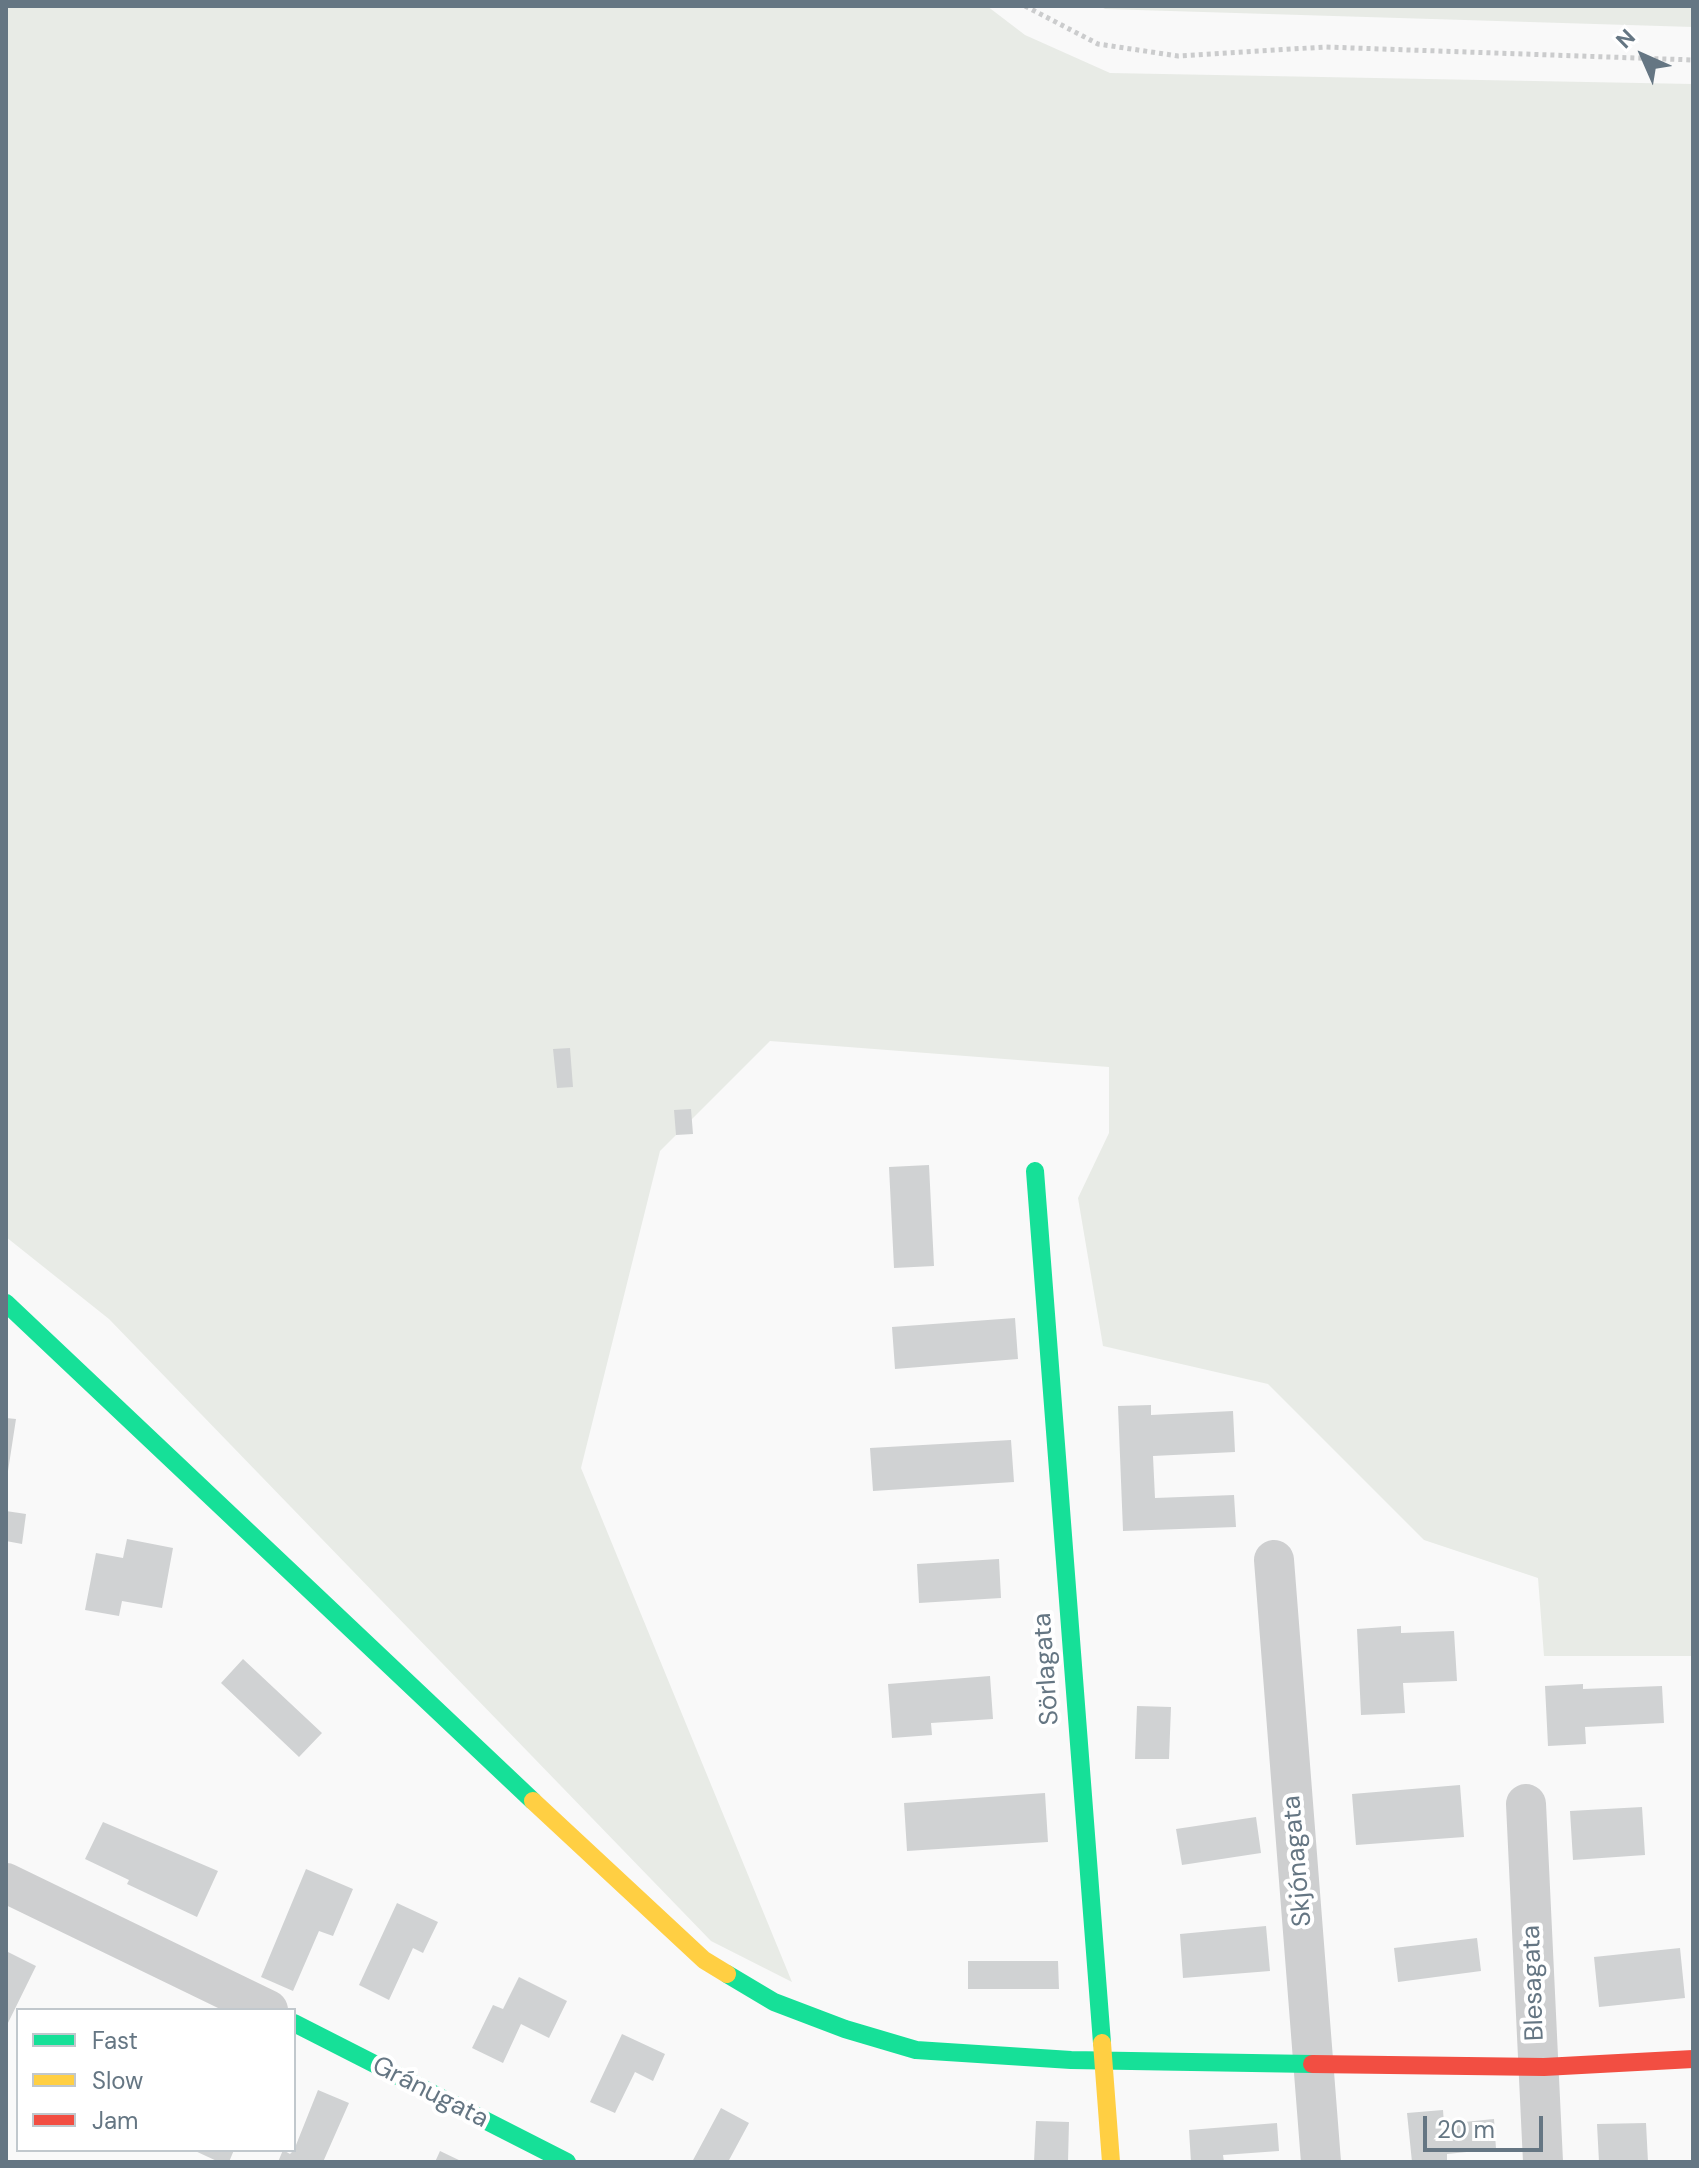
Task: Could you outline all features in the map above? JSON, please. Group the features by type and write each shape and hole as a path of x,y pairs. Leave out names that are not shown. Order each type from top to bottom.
{"street":[{"name":"Sörlagata","path":"1035,1171 1111,2162"},
{"path":"6,1303 704,1960 774,2002 845,2029 916,2050 1315,2065 1536,2067 1693,2059"},
{"name":"Skjónagata","path":"1274,1560 1321,2162"},
{"name":"Blesagata","path":"1526,1804 1536,2067 1543,2162"},
{"path":"6,1883 264,2008"},
{"name":"Gránugata","path":"296,2024 567,2162"}],"path":[{"path":"1025,6 1098,44 1178,56 1325,47 1693,60"}],"shaded area":[{"path":"6,6 987,6 1025,35 1110,73 1693,84 1693,1656 1544,1656 1538,1578 1424,1540 1268,1384 1103,1346 1078,1198 1109,1133 1109,1067 770,1041 660,1151 581,1468 792,1982 711,1941 109,1319 6,1237"},
{"path":"1100,6 1693,6 1693,27 1105,9"}],"building":[{"path":"570,1048 573,1087 557,1088 553,1049"},
{"path":"691,1109 693,1134 676,1135 674,1110"},
{"path":"929,1165 934,1266 894,1268 889,1167"},
{"path":"1015,1318 1018,1359 895,1369 892,1327"},
{"path":"1151,1405 1151,1415 1233,1411 1235,1452 1153,1456 1155,1498 1234,1495 1236,1527 1123,1531 1118,1406"},
{"path":"6,1418 16,1419 8,1471 6,1471"},
{"path":"1011,1440 1014,1482 873,1491 870,1448"},
{"path":"6,1511 26,1514 22,1544 6,1541"},
{"path":"127,1539 173,1548 162,1608 122,1601 119,1616 85,1610 96,1553 123,1558"},
{"path":"999,1559 1001,1598 919,1603 917,1564"},
{"path":"1401,1626 1401,1633 1454,1631 1457,1681 1403,1683 1405,1713 1361,1715 1357,1629"},
{"path":"243,1659 322,1733 299,1757 221,1683"},
{"path":"990,1676 993,1719 931,1723 932,1735 892,1738 888,1684"},
{"path":"1583,1684 1583,1689 1662,1686 1664,1723 1585,1727 1586,1744 1548,1746 1545,1686"},
{"path":"1137,1706 1171,1707 1169,1759 1135,1759"},
{"path":"1460,1785 1464,1837 1356,1845 1352,1794"},
{"path":"1045,1793 1048,1842 907,1851 904,1803"},
{"path":"1642,1807 1645,1855 1573,1860 1570,1811"},
{"path":"1256,1817 1261,1853 1182,1865 1176,1829"},
{"path":"103,1822 218,1871 197,1917 127,1884 129,1880 85,1859"},
{"path":"306,1869 353,1889 333,1936 319,1931 293,1991 261,1977"},
{"path":"397,1903 438,1922 423,1953 413,1948 389,2000 359,1985"},
{"path":"1266,1926 1270,1971 1183,1978 1180,1934"},
{"path":"1477,1938 1481,1971 1398,1982 1394,1948"},
{"path":"1680,1948 1685,1998 1599,2007 1594,1957"},
{"path":"6,1951 36,1966 6,2027"},
{"path":"968,1961 1058,1961 1059,1989 968,1989"},
{"path":"519,1977 567,2001 549,2038 521,2024 503,2063 472,2048 493,2005 503,2009"},
{"path":"622,2034 665,2054 653,2081 635,2072 615,2113 590,2102"},
{"path":"318,2090 349,2103 323,2162 278,2162 282,2152 296,2152"},
{"path":"721,2108 749,2123 728,2162 692,2162"},
{"path":"1443,2110 1444,2124 1494,2119 1496,2149 1447,2154 1447,2162 1412,2162 1407,2113"},
{"path":"1036,2121 1069,2122 1068,2162 1034,2162"},
{"path":"1277,2123 1279,2151 1223,2155 1224,2162 1191,2162 1189,2130"},
{"path":"1646,2123 1648,2162 1599,2162 1597,2124"},
{"path":"440,2151 463,2162 435,2162"},
{"path":"197,2152 233,2152 229,2162 219,2162"}],"traffic: fast":[{"path":"1035,1171 1102,2043"},
{"path":"6,1303 533,1801"},
{"path":"727,1974 774,2002 845,2029 916,2050 1071,2060 1312,2064"},
{"path":"296,2024 567,2162"}],"traffic: slow":[{"path":"533,1801 704,1960 727,1974"},
{"path":"1102,2043 1111,2162"}],"traffic: jam":[{"path":"1312,2064 1544,2067 1693,2059"}]}
